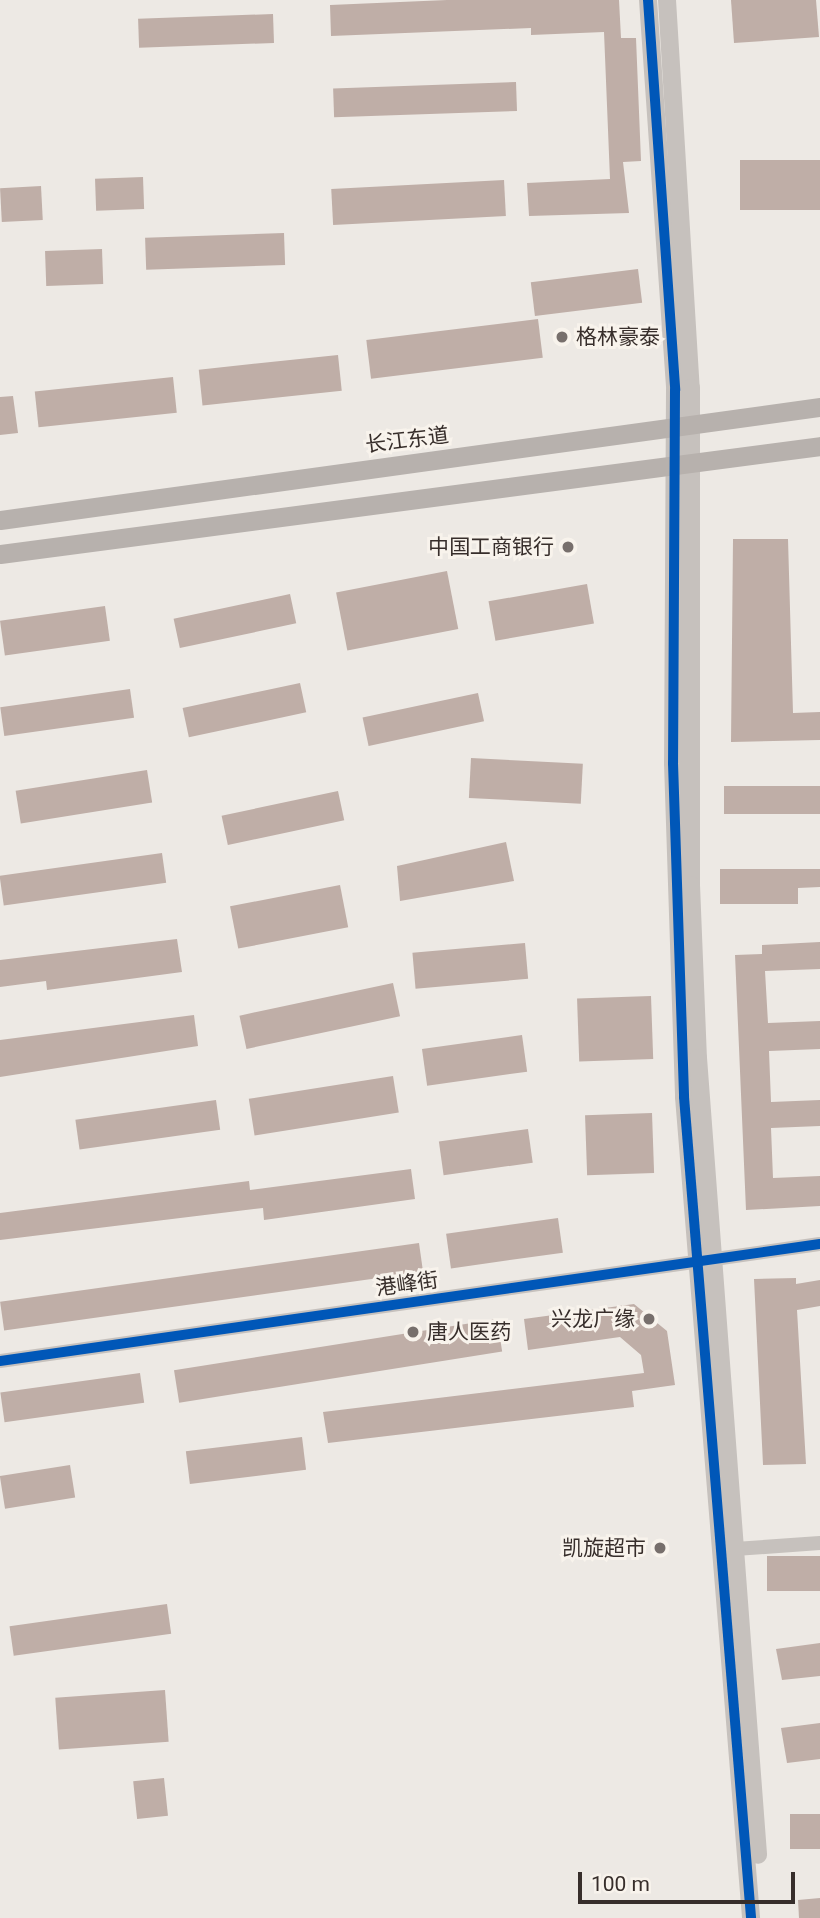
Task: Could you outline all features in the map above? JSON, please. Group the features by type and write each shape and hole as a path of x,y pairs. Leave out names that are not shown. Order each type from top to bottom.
{"main road":[{"name":"长江东道","path":"0,520 820,407"},
{"path":"0,554 820,446"}],"street":[{"path":"648,0 683,425"},
{"path":"667,0 683,425 677,951 735,1549 762,1918"},
{"name":"港峰街","path":"0,1361 820,1244"},
{"path":"706,1261 751,1918"},
{"path":"735,1549 820,1542"}],"building":[{"path":"447,0 619,0 621,38 636,38 641,161 623,162 629,213 529,216 527,183 610,179 604,32 531,35 531,28 331,36 330,5"},
{"path":"731,0 816,0 819,37 734,43"},
{"path":"273,14 274,43 139,48 138,19"},
{"path":"516,82 517,111 334,117 333,88"},
{"path":"740,160 820,160 820,210 740,210"},
{"path":"143,177 144,209 96,211 95,179"},
{"path":"504,180 506,216 333,225 331,189"},
{"path":"41,186 43,220 2,222 0,188"},
{"path":"284,233 285,265 146,270 145,238"},
{"path":"102,249 103,284 46,286 45,251"},
{"path":"638,269 642,303 535,316 531,282"},
{"path":"538,319 543,358 371,379 366,340"},
{"path":"338,355 342,391 203,405 199,370"},
{"path":"173,377 177,413 39,427 35,392"},
{"path":"13,396 18,433 0,435 0,397"},
{"path":"733,539 788,539 793,713 820,712 820,740 731,742"},
{"path":"447,571 458,629 347,650 336,593"},
{"path":"587,584 594,623 495,641 489,601"},
{"path":"290,594 296,623 180,648 174,619"},
{"path":"105,606 110,641 5,655 0,621"},
{"path":"300,683 306,712 189,737 183,708"},
{"path":"130,689 134,718 4,736 0,707"},
{"path":"478,693 484,721 369,746 363,718"},
{"path":"471,758 583,764 581,804 469,798"},
{"path":"147,770 152,803 21,823 16,791"},
{"path":"724,786 820,786 820,814 724,814"},
{"path":"338,791 344,820 228,845 222,816"},
{"path":"506,842 514,881 400,901 397,866"},
{"path":"162,853 166,883 4,906 0,876"},
{"path":"720,869 820,869 820,887 798,888 798,904 720,904"},
{"path":"340,885 348,927 238,949 230,906"},
{"path":"177,939 182,972 47,990 46,981 0,987 0,960"},
{"path":"820,942 820,969 765,971 768,1023 820,1021 820,1049 769,1051 771,1102 820,1100 820,1126 771,1128 773,1178 820,1176 820,1206 746,1210 735,955 762,954 762,945"},
{"path":"525,943 528,979 416,989 412,953"},
{"path":"393,983 400,1016 246,1049 239,1016"},
{"path":"651,996 653,1059 579,1062 577,999"},
{"path":"194,1015 198,1046 0,1077 0,1040"},
{"path":"522,1035 527,1072 427,1086 422,1049"},
{"path":"393,1076 399,1113 255,1135 249,1099"},
{"path":"216,1100 220,1130 80,1149 75,1120"},
{"path":"652,1113 654,1173 587,1175 585,1115"},
{"path":"528,1129 533,1163 444,1175 439,1142"},
{"path":"411,1169 415,1199 264,1220 263,1208 0,1240 0,1213 249,1181 250,1190"},
{"path":"558,1218 563,1253 451,1268 446,1234"},
{"path":"419,1243 423,1272 4,1331 0,1302"},
{"path":"796,1278 796,1284 820,1280 820,1306 797,1310 806,1464 763,1465 754,1279"},
{"path":"634,1304 667,1331 675,1385 632,1391 634,1407 328,1443 323,1412 644,1373 641,1355 620,1337 528,1350 524,1319"},
{"path":"497,1319 502,1352 179,1403 174,1370"},
{"path":"140,1373 144,1403 5,1422 0,1393"},
{"path":"302,1437 306,1470 190,1484 186,1451"},
{"path":"70,1465 75,1498 5,1509 0,1476"},
{"path":"767,1556 820,1556 820,1591 767,1591"},
{"path":"167,1604 171,1634 14,1656 10,1626"},
{"path":"820,1643 820,1676 782,1680 776,1649"},
{"path":"165,1690 169,1742 59,1750 55,1698"},
{"path":"820,1723 820,1759 787,1763 781,1728"},
{"path":"164,1778 168,1816 137,1819 133,1781"},
{"path":"790,1814 820,1814 820,1849 790,1849"},
{"path":"820,1898 820,1918 799,1918 798,1900"}],"cycle path":[{"path":"648,0 675,390 673,763 684,1097 751,1918"},
{"path":"0,1361 820,1244"}],"place":[{"name":"格林豪泰","path":"562,337"},
{"name":"中国工商银行","path":"568,547"},
{"name":"兴龙广缘","path":"649,1319"},
{"name":"唐人医药","path":"413,1332"},
{"name":"凯旋超市","path":"660,1548"}]}
